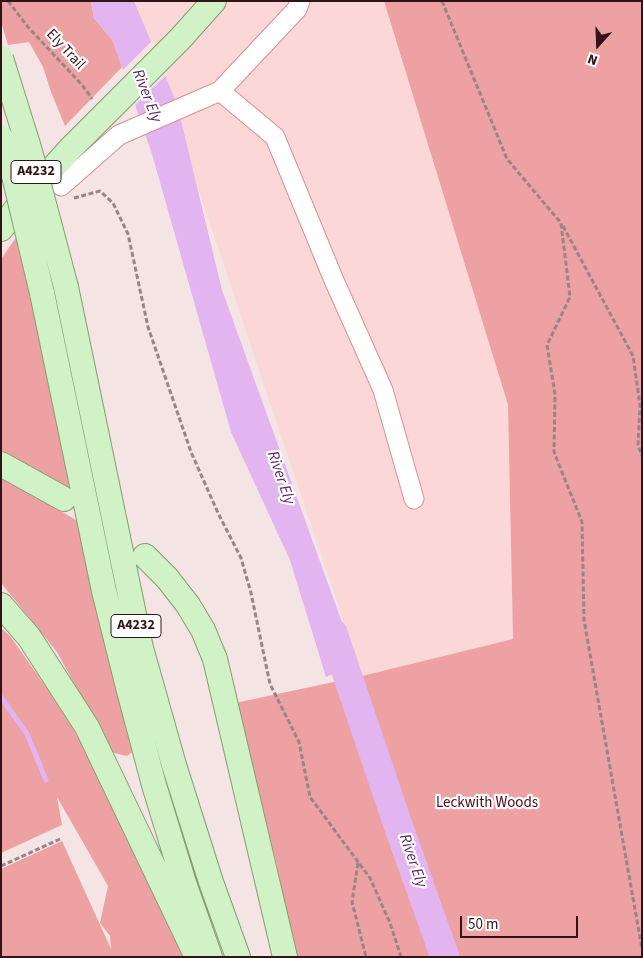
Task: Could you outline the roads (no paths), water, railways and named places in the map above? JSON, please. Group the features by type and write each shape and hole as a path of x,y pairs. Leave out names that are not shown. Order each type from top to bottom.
{"main road":[{"path":"1,229 16,209 49,182 70,149 180,39 214,1"},
{"name":"A4232","path":"1,58 30,151 66,287 141,648 174,765 211,882 238,957"},
{"name":"A4232","path":"1,138 14,176 42,293 104,591 128,686 154,785 184,883 210,957"},
{"path":"1,202 49,182"},
{"path":"1,464 64,499"},
{"path":"145,556 168,578 197,617 215,659 285,957"},
{"path":"1,605 29,637 87,727 196,957"}],"street":[{"path":"49,182 119,135 220,91 297,9 300,1"},
{"path":"220,91 275,137 333,278 384,390 414,499"}],"water":[{"path":"91,1 134,1 177,104 222,290 357,664 326,677 290,560 231,432 152,154 113,41 94,18"}],"waterway":[{"name":"River Ely","path":"333,633 445,957"},
{"path":"1,697 27,734 46,780"}],"park label":[{"name":"Leckwith Woods","path":"487,804"}]}
